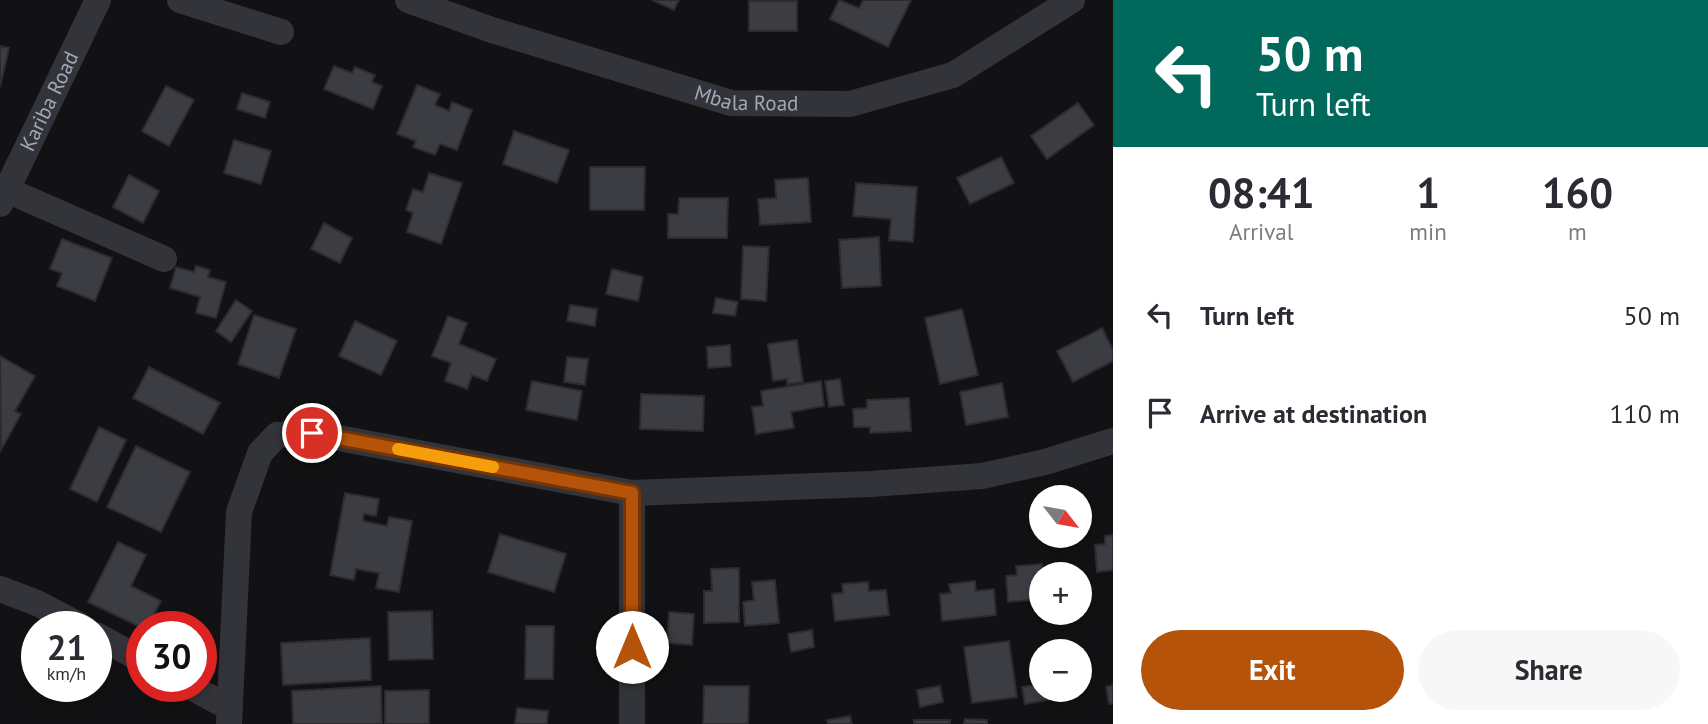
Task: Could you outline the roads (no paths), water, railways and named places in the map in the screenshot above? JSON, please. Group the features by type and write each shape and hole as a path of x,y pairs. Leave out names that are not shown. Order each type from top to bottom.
{"street":[{"name":"Kariba Road","path":"3,197 98,0"},
{"path":"180,0 281,32"},
{"name":"Mbala Road","path":"408,0 492,30 731,103 850,104 953,75 1072,0"},
{"path":"3,197 164,259"},
{"path":"230,716 239,512 260,453 278,435 312,433 632,493 871,484 982,476 1045,462 1113,441"},
{"path":"632,493 632,724"},
{"path":"0,589 52,611"},
{"path":"211,702 230,716"}]}
